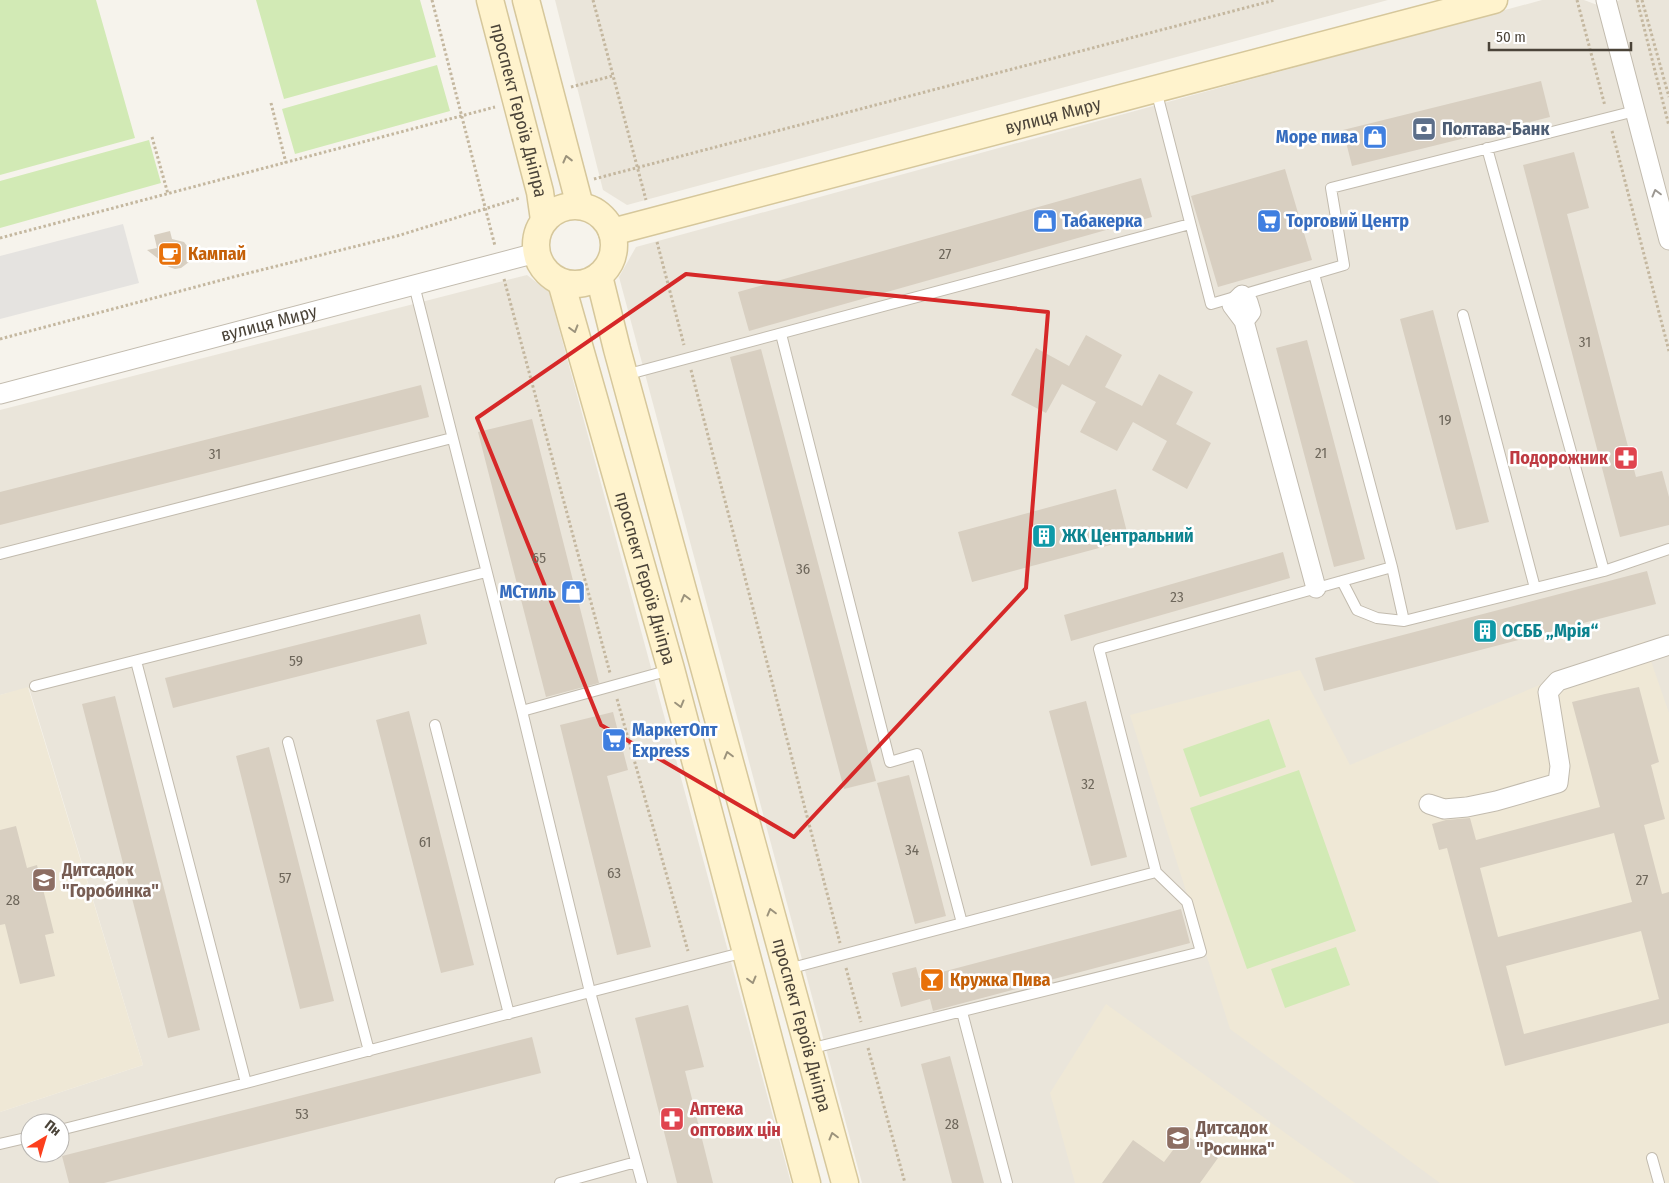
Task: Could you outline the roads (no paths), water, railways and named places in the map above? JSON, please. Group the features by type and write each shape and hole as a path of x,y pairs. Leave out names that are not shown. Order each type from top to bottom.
{"street":[{"name":"проспект Героїв Дніпра","path":"490,0 540,192 544,220"},
{"name":"проспект Героїв Дніпра","path":"526,0 577,195"},
{"name":"вулиця Миру","path":"612,232 1494,0"},
{"path":"1606,0 1669,240"},
{"path":"577,195 605,220 612,232 614,244 613,256 608,267 599,276 587,283 574,284 561,282 550,275 541,265 536,253 536,241 544,220 577,195"},
{"name":"вулиця Миру","path":"0,394 536,253"},
{"name":"проспект Героїв Дніпра","path":"599,276 624,376 846,1183"},
{"name":"проспект Героїв Дніпра","path":"561,282 671,669 807,1183"},
{"path":"1242,295 1248,302 1251,312 1244,321 1316,588"},
{"path":"1429,804 1444,809 1467,807 1496,801 1558,783 1560,766 1548,692 1558,681 1669,645"},
{"path":"725,875 759,868"}],"lane":[{"path":"1156,89 1211,304 1344,265 1331,188 1635,111"},
{"path":"1487,148 1604,571"},
{"path":"624,376 1190,224"},
{"path":"1314,274 1392,567 1404,621"},
{"path":"414,285 522,711 590,992 642,1183"},
{"path":"1463,315 1535,588"},
{"path":"781,334 890,762 918,754 962,923"},
{"path":"0,554 452,438"},
{"path":"1342,581 1356,610 1377,618 1404,621 1604,571 1669,549"},
{"path":"809,1050 1201,952 1187,902 1156,872 1099,649 1392,567"},
{"path":"34,686 486,572"},
{"path":"136,661 246,1083"},
{"path":"522,711 671,669"},
{"path":"435,725 509,1014"},
{"path":"288,742 369,1051"},
{"path":"787,969 1156,872"},
{"path":"70,1127 745,952"},
{"path":"962,1012 1007,1183"},
{"path":"0,1144 20,1139"},
{"path":"1652,1158 1658,1183"},
{"path":"560,1183 636,1162"}],"place":[{"name":"Полтава-Банк","path":"1424,129"},
{"name":"Море пива","path":"1375,137"},
{"name":"Табакерка","path":"1045,221"},
{"name":"Торговий Центр","path":"1269,221"},
{"name":"Кампай","path":"170,254"},
{"name":"Подорожник","path":"1626,458"},
{"name":"ЖК Центральний","path":"1044,536"},
{"name":"МСтиль","path":"573,592"},
{"name":"ОСББ „Мрія“","path":"1485,631"},
{"name":"МаркетОпт Express","path":"614,740"},
{"name":"Дитсадок \"Горобинка\"","path":"44,880"},
{"name":"Кружка Пива","path":"932,980"},
{"name":"Аптека оптових цін","path":"672,1119"},
{"name":"Дитсадок \"Росинка\"","path":"1178,1138"}]}
